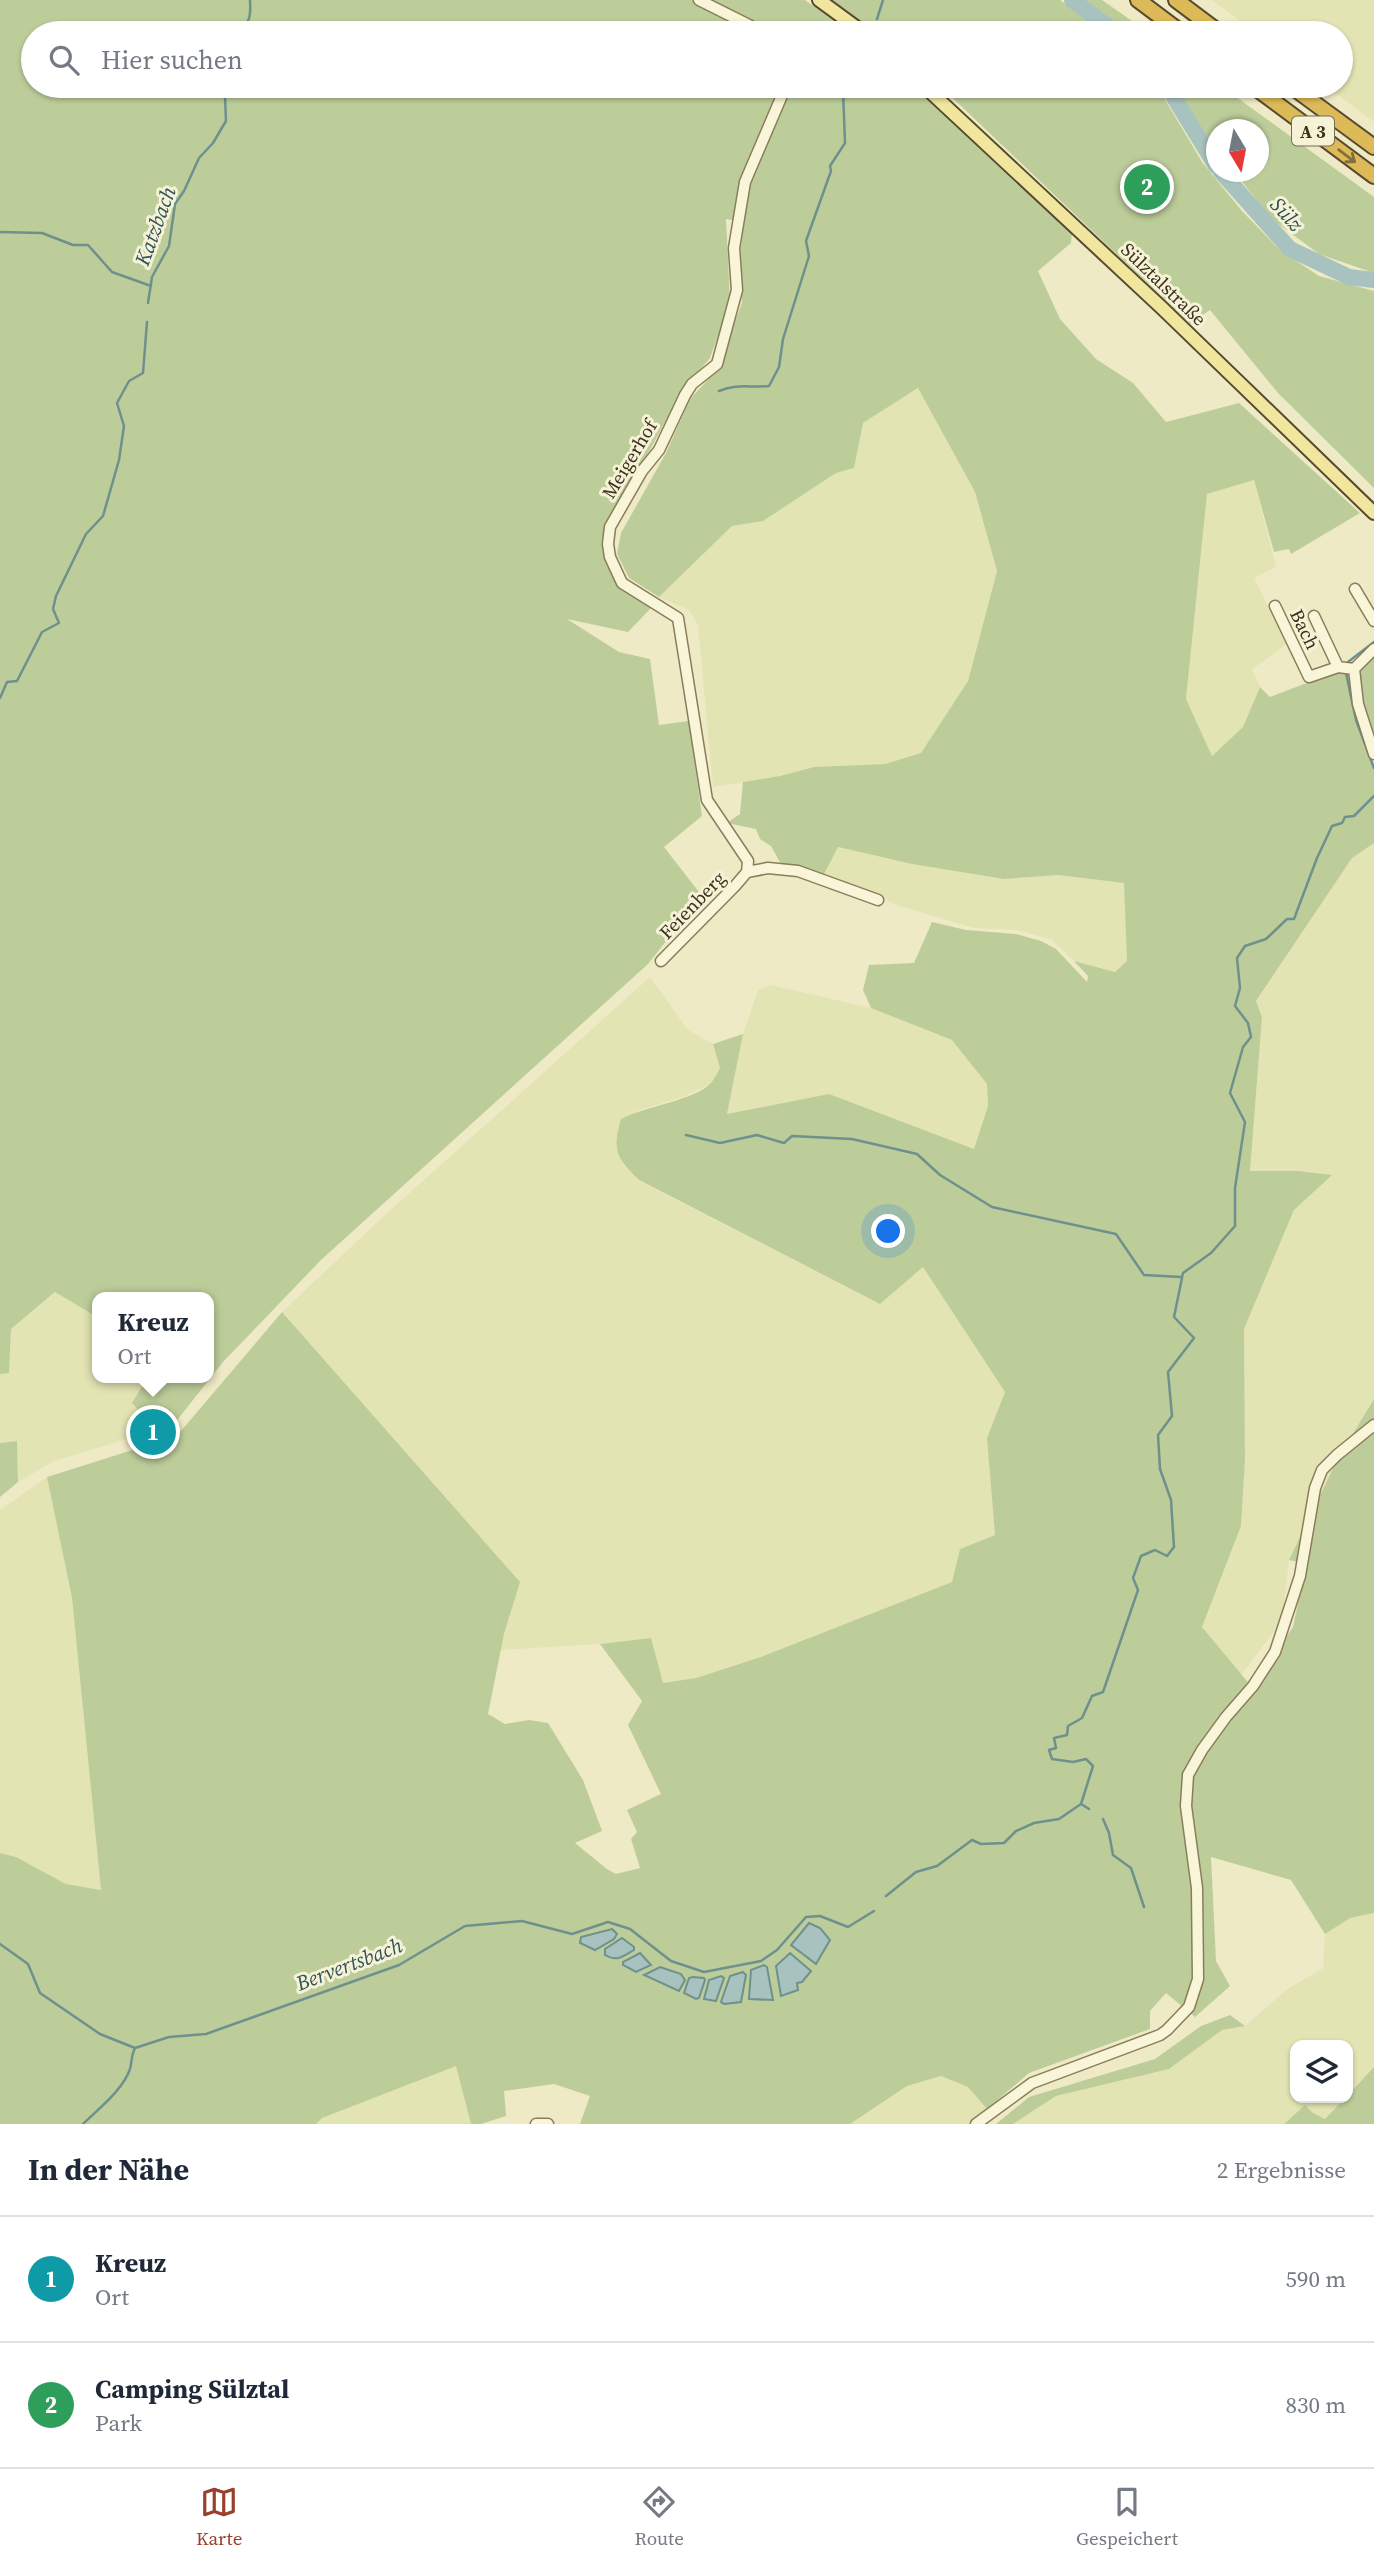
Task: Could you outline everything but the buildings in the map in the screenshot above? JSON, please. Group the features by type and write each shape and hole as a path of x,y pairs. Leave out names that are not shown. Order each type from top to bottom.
{"highway":[{"path":"1138,0 1166,21"},
{"path":"1176,0 1204,21"},
{"name":"A 3","path":"1269,98 1374,176"},
{"name":"A 3","path":"1307,98 1374,147"}],"main road":[{"path":"819,0 848,21"},
{"name":"Sülztalstraße","path":"937,98 1152,299 1374,513"}],"street":[{"path":"699,0 741,21"},
{"name":"Meigerhof","path":"707,800 678,618 622,583 610,557 608,544 610,527 626,496 659,450 685,395 692,384 717,364 737,290 734,248 745,183 781,98"},
{"path":"1355,589 1374,621"},
{"name":"Bach","path":"1275,606 1309,677 1338,667 1354,668"},
{"name":"Bach","path":"1314,616 1338,667"},
{"path":"1374,649 1354,668 1359,704 1374,754"},
{"name":"Feienberg","path":"707,800 748,862 747,873"},
{"name":"Feienberg","path":"661,961 747,873 768,868 798,871 878,900"},
{"path":"976,2124 1032,2083 1160,2035 1189,2007 1198,1979 1197,1888 1186,1806 1188,1775 1202,1750 1226,1717 1254,1686 1275,1652 1300,1576 1315,1488 1322,1470 1374,1425"},
{"path":"536,2124 548,2124"}],"green space":[{"path":"0,0 805,0 834,21 21,21 21,98 929,98 1072,231 1071,243 1038,271 1060,319 1096,359 1133,383 1166,422 1239,403 1360,513 1291,554 1289,549 1274,552 1254,480 1207,494 1186,699 1212,756 1243,727 1260,687 1270,697 1343,669 1350,672 1358,718 1374,766 1374,843 1352,858 1256,1001 1262,1017 1250,1171 1298,1171 1332,1175 1294,1210 1244,1329 1245,1459 1241,1526 1202,1627 1252,1687 1293,1627 1306,1564 1289,1560 1338,1458 1374,1399 1374,1913 1350,1918 1325,1934 1291,1880 1211,1857 1216,1961 1230,1986 1195,2017 1166,1993 1150,2011 1150,2029 1029,2073 987,2109 968,2087 941,2076 907,2086 850,2124 580,2124 590,2096 554,2084 504,2091 506,2116 481,2124 471,2124 456,2066 322,2118 316,2124 0,2124 0,1853 16,1857 66,1884 101,1890 72,1598 47,1477 158,1442 181,1431 282,1312 520,1582 504,1634 488,1714 505,1724 529,1720 548,1723 583,1780 602,1831 575,1843 616,1874 640,1868 631,1839 637,1832 627,1810 661,1794 628,1725 642,1701 600,1644 651,1638 663,1683 696,1678 761,1657 952,1582 960,1549 995,1535 987,1438 1005,1392 923,1267 880,1304 639,1180 625,1166 618,1153 617,1139 621,1119 703,1089 711,1083 720,1068 713,1044 743,1034 727,1114 829,1094 974,1149 988,1106 987,1084 952,1040 871,1008 863,990 869,965 914,963 932,922 966,930 1016,934 1041,941 1056,949 1087,982 1088,976 1074,961 1115,972 1127,961 1124,883 1058,875 1004,879 912,864 838,847 824,874 805,868 782,866 771,846 760,839 756,829 727,823 740,814 743,782 814,767 885,764 921,753 968,681 997,571 975,492 918,388 863,423 854,468 836,473 763,521 732,526 659,597 629,578 617,554 621,533 666,453 690,399 716,371 742,303 740,255 744,222 726,219 730,302 710,358 683,389 608,527 605,557 620,587 653,606 628,632 567,619 619,652 650,659 659,725 689,721 702,816 664,847 702,896 648,964 321,1260 214,1373 214,1292 92,1292 92,1314 55,1292 11,1329 9,1373 0,1374"},
{"path":"830,0 1060,0 1088,21 858,21"},
{"path":"1084,0 1102,0 1132,21 1110,21"},
{"path":"1212,0 1374,0 1374,122 1342,98 1353,98 1353,21 1240,21"},
{"path":"953,98 1164,98 1206,167 1206,182 1218,182 1280,250 1319,276 1374,291 1374,488 1278,393 1210,310 1190,324"},
{"path":"1183,98 1238,98 1266,119 1206,119 1206,134"},
{"path":"1269,121 1374,197 1374,273 1319,254 1273,220 1242,182 1269,182"},
{"path":"919,388 975,492 997,571 968,681 921,753 885,764 814,767 780,776 713,787 698,625 689,610 659,597 732,526 763,521 836,473 854,468 863,423"},
{"path":"1254,480 1276,567 1254,578 1287,644 1252,669 1260,687 1243,727 1212,756 1186,699 1207,494"},
{"path":"1374,653 1374,742 1358,683 1362,666"},
{"path":"1374,843 1374,1399 1338,1458 1289,1560 1282,1621 1241,1675 1202,1627 1241,1526 1245,1459 1244,1329 1294,1210 1331,1175 1298,1171 1250,1171 1262,1017 1256,1002 1352,858"},
{"path":"837,847 912,864 1004,879 1058,875 1125,883 1127,961 1115,972 1074,961 1052,940 1017,930 974,928 900,906 824,874"},
{"path":"650,977 688,1030 713,1044 720,1068 710,1084 683,1097 636,1111 623,1164 639,1181 880,1304 923,1267 1005,1392 987,1438 995,1535 960,1549 952,1582 761,1657 696,1678 662,1684 651,1638 500,1650 519,1582 282,1312 386,1214"},
{"path":"770,985 871,1008 953,1040 987,1084 988,1106 974,1149 829,1095 727,1114 743,1034 758,990"},
{"path":"56,1292 92,1314 92,1383 144,1383 132,1403 157,1430 54,1461 18,1482 17,1441 0,1443 0,1374 9,1373 11,1329"},
{"path":"144,1383 206,1383 174,1424 157,1430 132,1403"},
{"path":"17,1441 18,1482 0,1497 0,1443"},
{"path":"47,1477 72,1598 101,1890 66,1884 16,1857 0,1853 0,1510"},
{"path":"1374,1913 1374,2067 1353,2090 1353,2040 1290,2040 1290,2103 1340,2103 1325,2119 1305,2105 1284,2124 1013,2124 1056,2096 1169,2069 1222,2030 1245,2026 1286,1990 1323,1968 1325,1934 1350,1918"},
{"path":"1230,2015 1245,2026 1222,2030 1169,2069 1056,2096 1013,2124 996,2124 1029,2097 1155,2059 1201,2026"},
{"path":"456,2065 471,2124 316,2124 322,2118"},
{"path":"1374,2067 1374,2124 1284,2124 1305,2105 1325,2119 1340,2103 1353,2103 1353,2090"},
{"path":"941,2076 968,2087 987,2109 970,2124 850,2124 907,2086"}],"water":[{"path":"809,1923 820,1928 830,1940 816,1964 791,1945"},
{"path":"612,1929 617,1934 614,1939 595,1950 580,1943 581,1937"},
{"path":"622,1938 634,1947 634,1950 623,1957 605,1955 605,1949"},
{"path":"640,1953 651,1965 636,1972 623,1965 623,1962"},
{"path":"790,1953 811,1971 802,1982 797,1983 798,1990 781,1996 776,1966"},
{"path":"764,1965 767,1967 773,2000 749,1999 751,1970"},
{"path":"660,1967 681,1974 685,1980 679,1991 644,1975"},
{"path":"743,1972 746,1975 741,2002 724,2004 721,2002 730,1976"},
{"path":"721,1976 724,1978 716,2001 704,1999 709,1980"},
{"path":"689,1978 705,1980 699,1998 696,1999 684,1993"}],"waterway":[{"name":"Katzbach","path":"248,21 250,0"},
{"path":"877,19 883,0"},
{"name":"Sülz","path":"1072,0 1101,21"},
{"name":"Katzbach","path":"148,303 152,277 169,246 175,204 199,158 213,143 226,121 225,98"},
{"path":"719,391 738,386 769,386 779,367 783,339 809,256 806,241 831,171 830,166 845,143 843,98"},
{"name":"Sülz","path":"1174,98 1206,150"},
{"name":"Sülz","path":"1230,182 1290,249 1349,277 1374,280"},
{"path":"0,232 42,233 73,245 88,245 112,272 151,286"},
{"name":"Katzbach","path":"0,698 7,682 17,681 42,632 59,623 53,609 56,596 86,534 103,516 119,460 124,426 117,403 129,381 143,373 147,322"},
{"name":"Bervertsbach","path":"1348,662 1374,642"},
{"name":"Bervertsbach","path":"1346,673 1356,720 1374,768"},
{"name":"Bervertsbach","path":"886,1896 916,1872 937,1866 972,1840 981,1844 1004,1843 1016,1831 1034,1823 1059,1819 1081,1804 1093,1766 1086,1759 1073,1762 1052,1759 1049,1750 1056,1748 1054,1738 1067,1735 1068,1726 1082,1718 1092,1696 1103,1692 1138,1590 1133,1578 1141,1556 1155,1550 1167,1556 1174,1547 1171,1500 1160,1469 1158,1435 1172,1416 1168,1372 1194,1338 1174,1317 1183,1273 1211,1253 1235,1226 1235,1188 1245,1122 1230,1093 1243,1047 1251,1037 1248,1023 1235,1006 1240,988 1237,958 1245,946 1266,939 1287,919 1294,919 1332,826 1342,823 1345,817 1354,816 1374,796"},
{"path":"686,1135 720,1143 757,1135 784,1143 792,1136 852,1139 917,1154 940,1175 992,1207 1116,1234 1144,1275 1181,1277"},
{"path":"1081,1804 1089,1809"},
{"path":"1103,1819 1113,1855 1131,1868 1144,1907"},
{"name":"Bervertsbach","path":"0,1944 28,1964 40,1993 100,2034 135,2048 169,2037 206,2034 399,1965 465,1926 522,1921 572,1934 608,1922 630,1929 671,1961 704,1972 761,1961 777,1950 806,1917 820,1916 848,1927 874,1911"},
{"path":"83,2124 110,2099 127,2077 135,2048"}],"place":[{"name":"Camping Sülztal","path":"1147,187"},
{"name":"Kreuz","path":"153,1432"}]}
